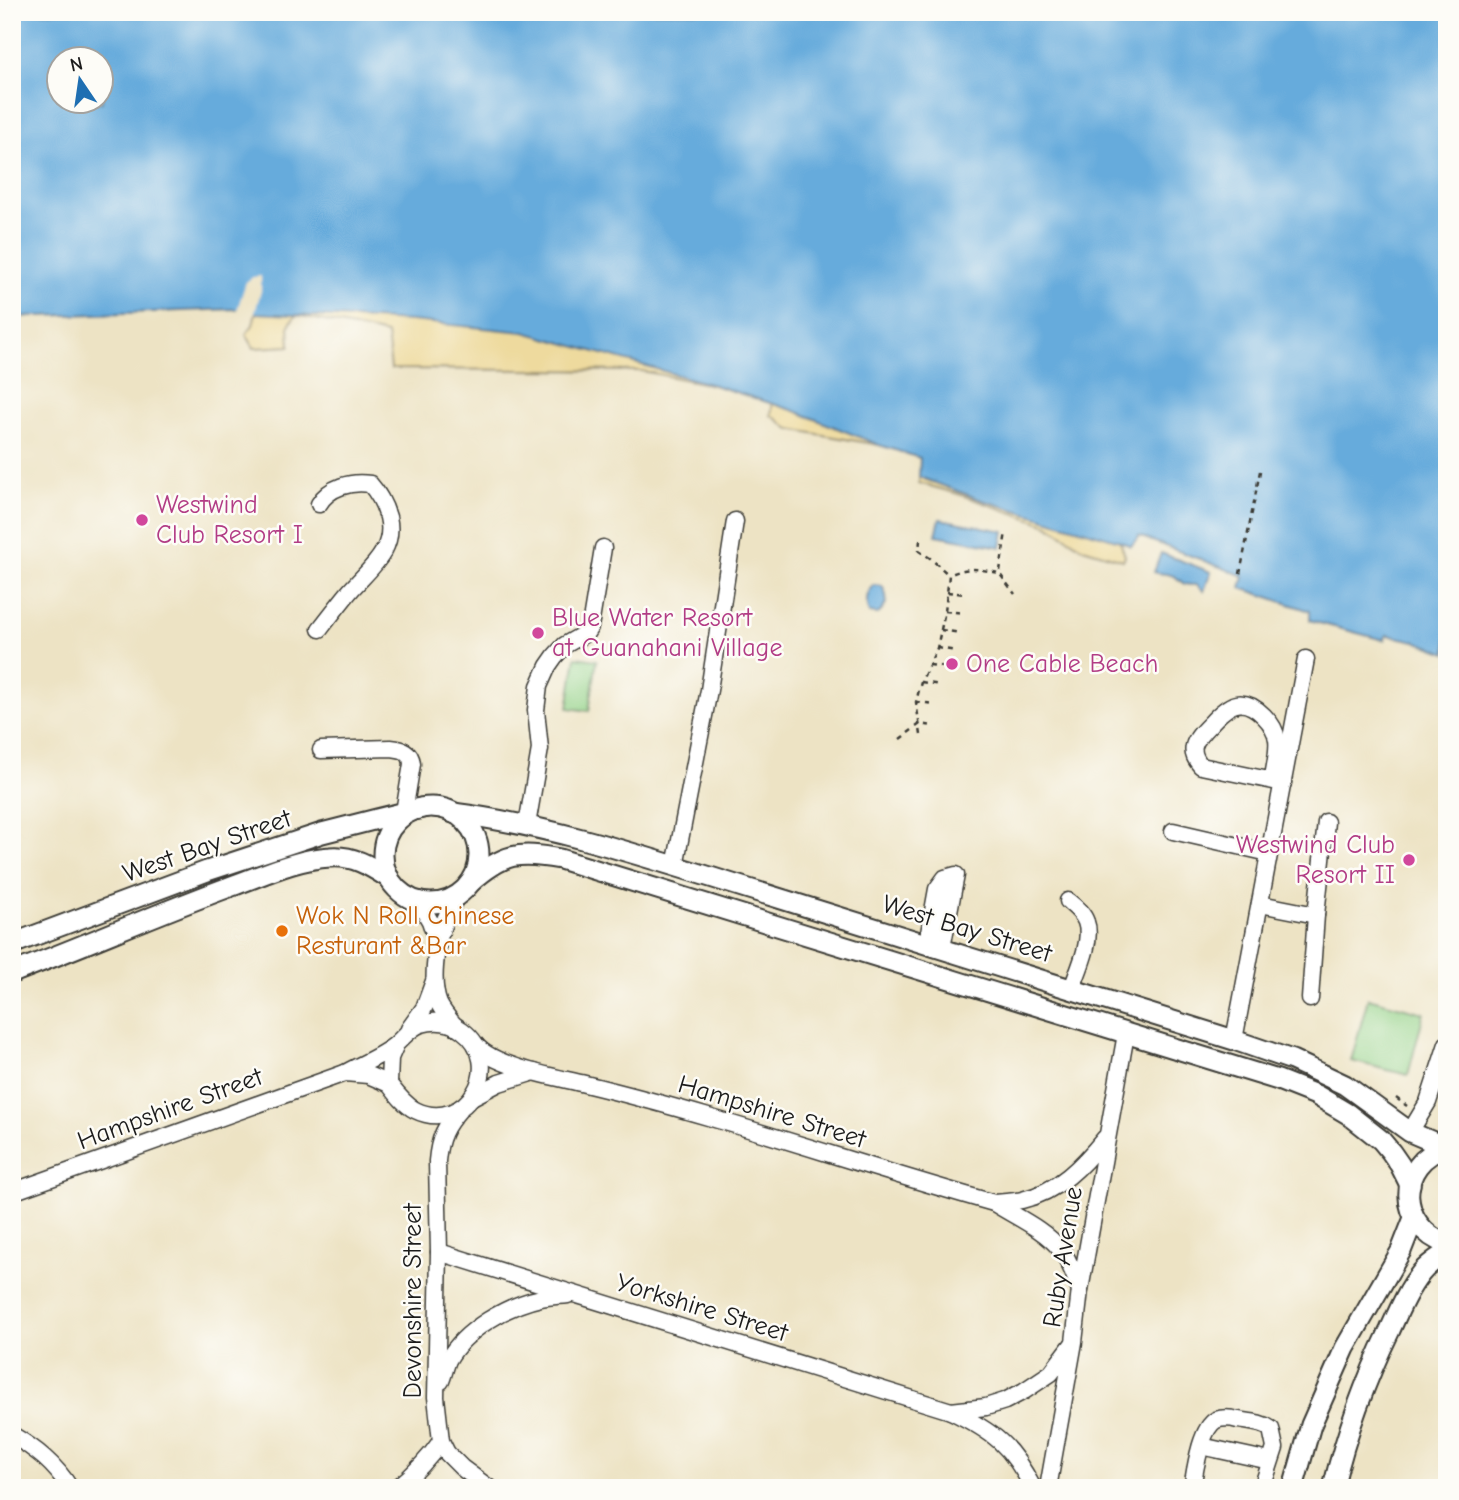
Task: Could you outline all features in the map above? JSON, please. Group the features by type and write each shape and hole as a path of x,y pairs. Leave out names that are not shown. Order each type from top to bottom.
{"main road":[{"path":"433,807 453,813 463,819 476,838 479,849 476,872 465,888 441,902 419,902 407,897 389,878 386,870 383,852 388,835 399,820 413,810 433,807"},
{"name":"West Bay Street","path":"12,944 207,871 322,834 413,810"},
{"name":"West Bay Street","path":"453,813 527,825 675,866 1234,1040 1292,1060 1324,1075 1345,1086 1410,1132 1446,1147"},
{"name":"West Bay Street","path":"465,888 495,862 512,856 522,854 560,859 1278,1080 1316,1095 1348,1114 1381,1140 1396,1158 1409,1185 1409,1202 1414,1218"},
{"name":"West Bay Street","path":"12,973 290,865 341,857 370,866 389,878"},
{"path":"1409,1185 1424,1159 1446,1147"},
{"path":"1414,1218 1428,1235 1447,1244"},
{"path":"1293,1488 1311,1425 1345,1348 1401,1251 1414,1218"},
{"path":"1333,1488 1359,1399 1378,1354 1421,1273 1447,1252"}],"street":[{"path":"319,504 323,497 341,486 356,482 370,484 380,494 391,529 389,542 379,558 320,629"},
{"path":"675,866 709,690 735,521"},
{"path":"527,825 540,749 536,710 539,686 555,656 565,645 586,633 590,626 603,548"},
{"path":"1277,782 1306,659"},
{"path":"1234,1040 1269,853 1277,782 1278,737 1274,725 1254,706 1240,703 1227,706 1200,735 1194,747 1194,759 1200,766 1277,782"},
{"path":"321,750 391,748 408,753 412,757 413,810"},
{"path":"1310,999 1326,822"},
{"path":"1173,831 1269,853"},
{"path":"465,888 445,917 437,942 434,978 439,1004 455,1026 472,1039 481,1059 479,1086 467,1102"},
{"path":"1068,901 1082,913 1087,923 1088,936 1072,988"},
{"path":"419,902 430,921 437,942"},
{"path":"1260,904 1316,915"},
{"path":"388,1084 390,1058 424,1007 434,978"},
{"path":"401,1038 418,1025 433,1022 455,1026"},
{"name":"Ruby Avenue","path":"1048,1488 1126,1034"},
{"name":"Hampshire Street","path":"12,1192 345,1073 401,1038"},
{"name":"Hampshire Street","path":"472,1039 482,1052 534,1072 638,1097 994,1203 1045,1235 1059,1248 1068,1260 1080,1290"},
{"path":"1410,1132 1428,1102 1447,1044"},
{"path":"345,1073 368,1075 388,1084 414,1109 437,1115 450,1112 499,1083 534,1072"},
{"name":"Devonshire Street","path":"441,1441 436,1397 439,1147 449,1121 467,1102"},
{"name":"Devonshire Street","path":"414,1109 432,1132 438,1161"},
{"name":"Hampshire Street","path":"994,1203 1043,1193 1060,1183 1076,1171 1108,1135"},
{"name":"Yorkshire Street","path":"439,1252 951,1411 978,1424 1003,1443 1016,1458 1033,1488"},
{"path":"436,1397 449,1359 466,1337 515,1306 540,1298 575,1294"},
{"name":"Yorkshire Street","path":"951,1411 986,1407 1024,1391 1051,1373 1074,1342"},
{"path":"1192,1488 1205,1432 1214,1421 1226,1418 1264,1424 1271,1429 1272,1454 1262,1488"},
{"path":"12,1435 37,1450 70,1488"},
{"path":"397,1488 430,1456 441,1441 447,1453 462,1468 489,1488"},
{"path":"1201,1447 1272,1454 1300,1451 1305,1445"}],"path":[{"path":"1240,575 1261,466"},
{"path":"1000,571 1006,531"},
{"path":"920,540 919,551 949,575"},
{"path":"949,575 963,568 999,573 1015,593"},
{"path":"921,735 916,702 921,682 937,648 949,575"},
{"path":"947,592 965,594"},
{"path":"945,611 964,613"},
{"path":"941,630 960,633"},
{"path":"937,648 956,651"},
{"path":"929,665 948,667"},
{"path":"921,682 940,685"},
{"path":"916,702 935,704"},
{"path":"900,739 920,724 934,726"},
{"path":"1438,1283 1447,1276"}],"green space":[{"path":"576,657 597,660 589,711 568,708"},
{"path":"1368,998 1424,1013 1408,1075 1351,1061"}],"sand":[{"path":"459,293 867,427 879,445 790,429 771,415 771,403 717,386 642,371 391,369 387,334 296,315 289,325 290,346 254,348 246,334 253,325 260,294"},
{"path":"919,477 1120,541 1125,556 1123,560 1083,548 1048,525 919,483"}],"water":[{"path":"12,12 1447,12 1447,653 1415,641 1387,635 1384,640 1310,620 1310,611 1241,588 1244,576 1139,536 1131,546 982,500 919,477 920,458 879,445 795,411 717,386 524,332 411,321 255,313 237,309 12,317"},
{"path":"940,519 1004,531 1001,547 936,535"},
{"path":"1161,553 1211,572 1204,591 1197,585 1183,583 1171,575 1154,572"},
{"path":"873,585 882,586 886,594 886,605 878,614 869,613 867,606"}],"pier":[{"path":"261,276 261,291 254,316 236,313 246,282"}],"place":[{"name":"Westwind Club Resort I","path":"142,520"},
{"name":"Blue Water Resort at Guanahani Village","path":"538,633"},
{"name":"One Cable Beach","path":"952,664"},
{"name":"Westwind Club Resort II","path":"1409,860"},
{"name":"Wok N Roll Chinese Resturant &Bar","path":"282,931"}]}
